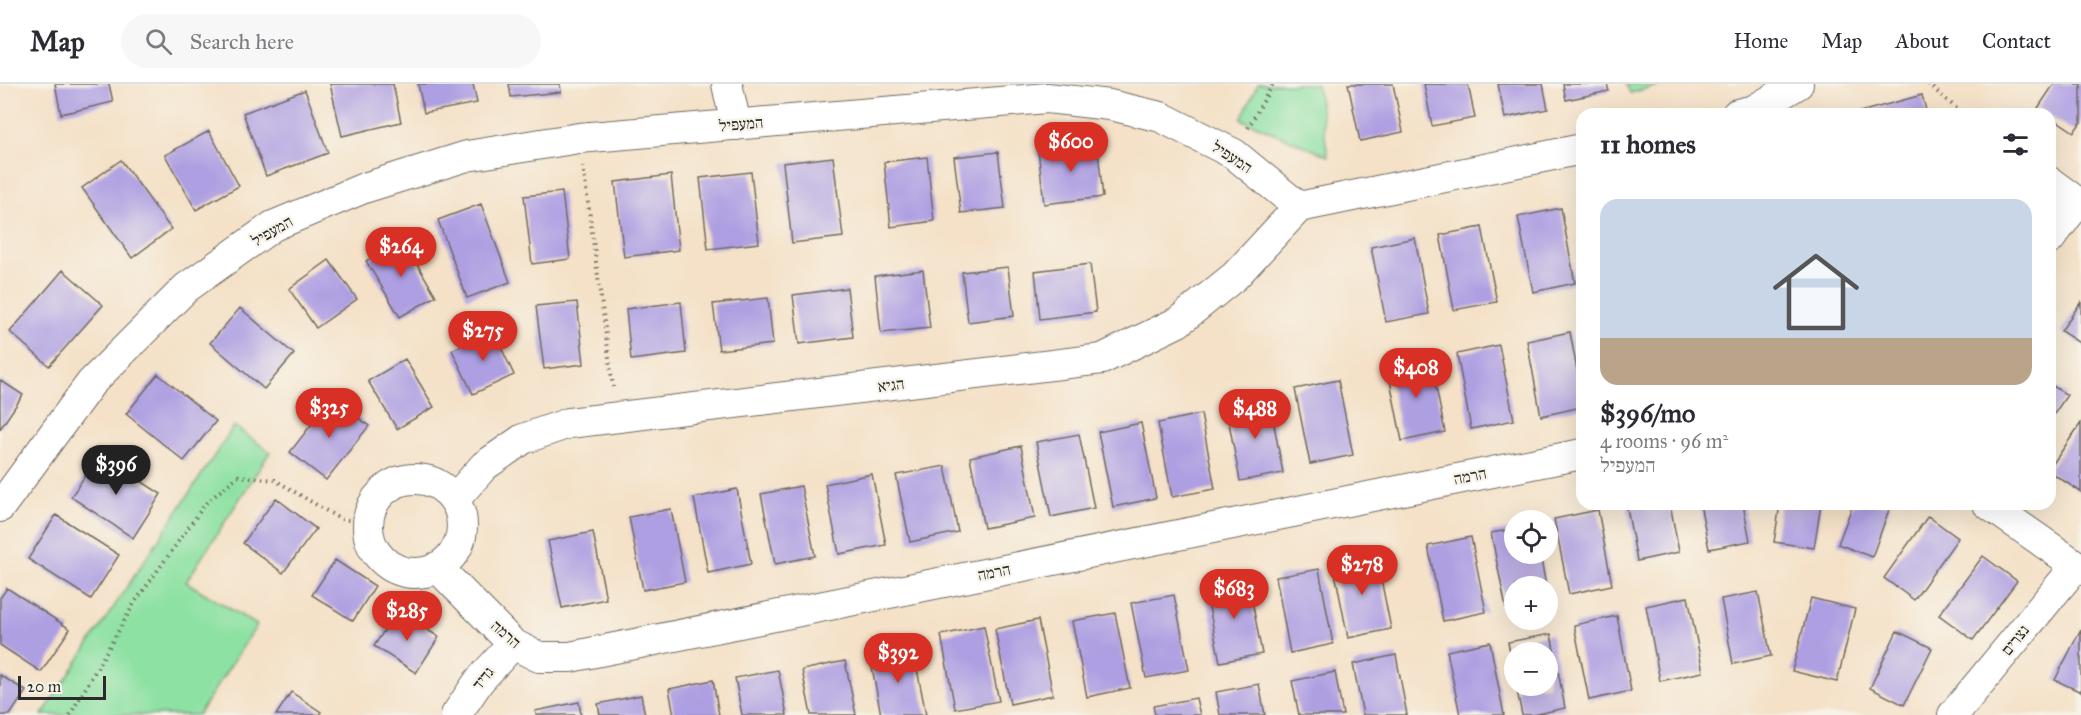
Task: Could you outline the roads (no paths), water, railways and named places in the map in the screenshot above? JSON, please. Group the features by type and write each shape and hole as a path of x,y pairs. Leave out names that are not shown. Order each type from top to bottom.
{"street":[{"path":"727,84 736,125"},
{"path":"1757,108 1798,84"},
{"name":"המעפיל","path":"0,507 91,383 186,288 273,226 364,188 467,156 579,138 1047,98 1110,105 1161,117 1234,154 1299,207"},
{"path":"1299,207 1576,150"},
{"path":"2056,187 2079,204 2056,232"},
{"name":"הגיא","path":"454,500 484,466 523,439 569,423 1102,359 1178,322 1235,276 1299,207"},
{"name":"הרמה","path":"437,567 513,644 539,657 570,657 1576,455"},
{"path":"418,479 432,482 445,489 454,500 461,518 461,538 452,555 437,567 424,573 409,573 395,569 374,550 369,536 368,522 379,496 390,486 418,479"},
{"path":"1997,510 2078,567"},
{"name":"נצרים","path":"1953,715 2078,567"},
{"name":"גדיד","path":"456,715 479,681 513,644"}]}
